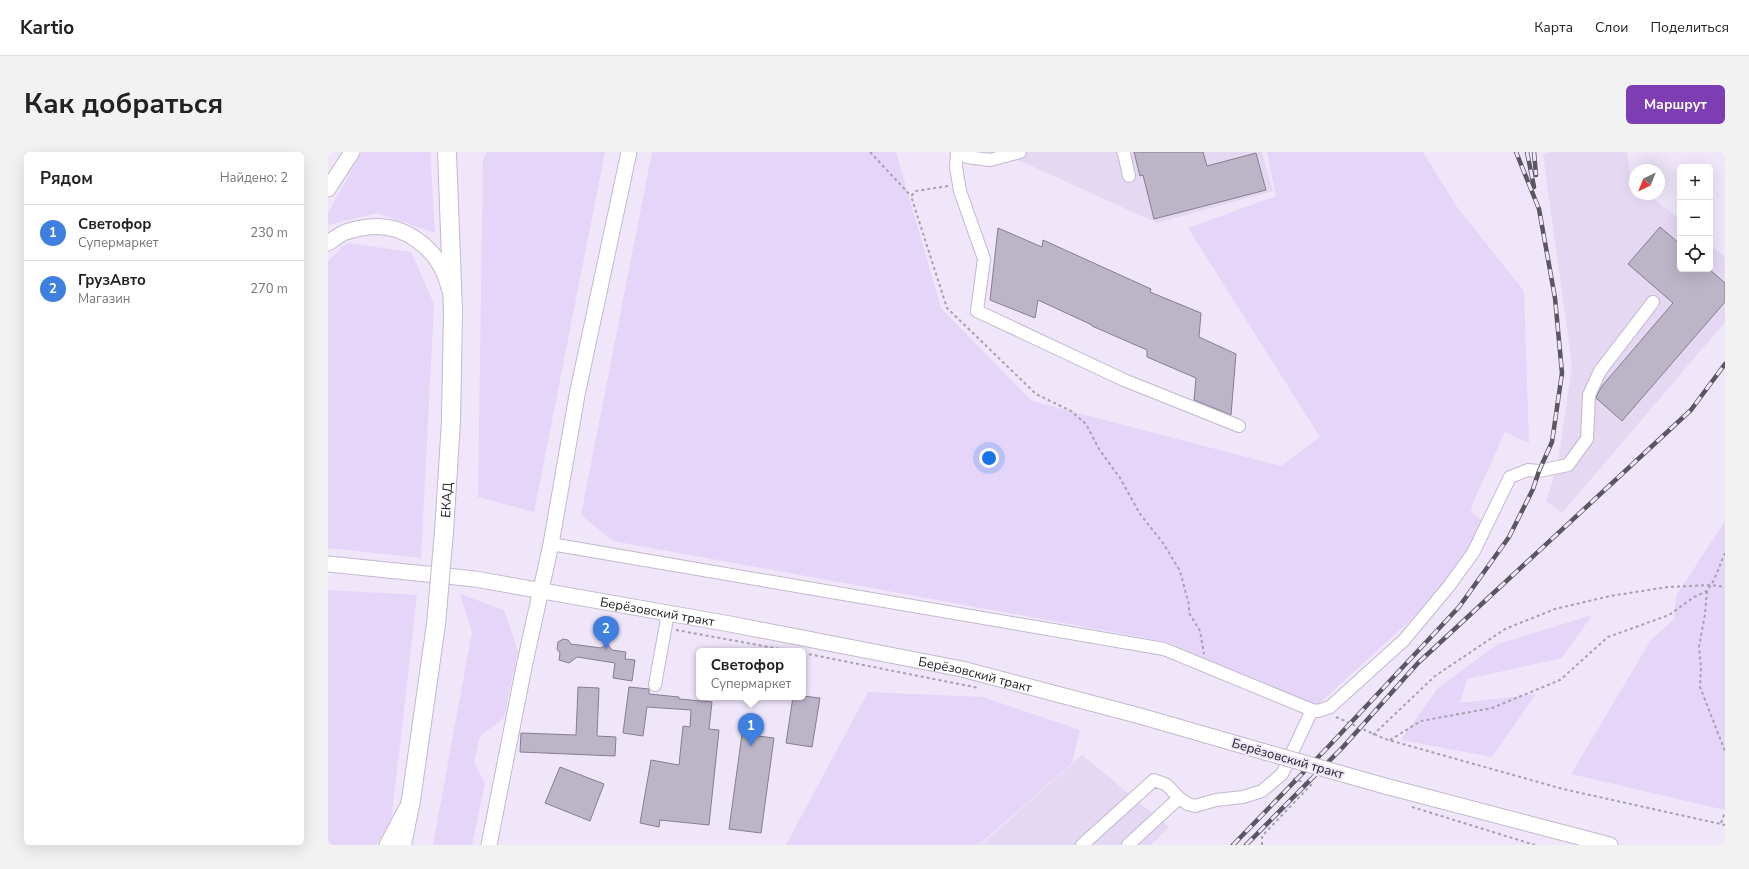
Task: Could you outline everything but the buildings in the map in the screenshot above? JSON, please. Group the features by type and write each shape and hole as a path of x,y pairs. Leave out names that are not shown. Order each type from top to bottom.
{"highway":[{"name":"ЕКАД","path":"402,845 411,800 436,624 452,421 453,312 447,152"}],"main road":[{"path":"328,189 352,152"},
{"path":"489,845 540,590 551,544 577,395 629,152"},
{"path":"328,243 347,231 372,226 398,230 421,242 439,261 449,285 453,312"},
{"name":"Берёзовский тракт","path":"328,564 475,579 668,613 962,669 1140,716 1385,786 1610,845"},
{"path":"387,845 411,800"}],"lane":[{"path":"957,152 956,168 960,191 984,258 977,311 1124,380 1238,426"},
{"path":"964,152 967,157 990,160 1020,152"},
{"path":"1122,152 1124,153 1129,176"},
{"path":"551,544 1164,649 1318,710 1330,707 1355,686 1404,640 1449,586 1473,553 1510,477 1528,470 1538,471 1568,465 1587,439 1588,395 1600,371 1654,302"},
{"path":"655,685 668,613"},
{"path":"1082,845 1154,780 1167,785 1179,798 1188,804 1195,806 1216,800 1243,797 1262,791 1282,774 1318,710"},
{"path":"1128,845 1179,798"}],"path":[{"path":"870,152 911,196 947,308 1036,394 1071,411 1086,424 1099,449 1120,478 1140,514 1163,543 1180,571 1189,605 1189,614 1200,631 1202,648 1208,667"},
{"path":"911,196 916,191 959,184"},
{"path":"1725,553 1707,591 1705,614 1699,647 1701,668 1700,687 1725,752"},
{"path":"1373,735 1435,676 1505,629 1555,609 1610,596 1668,587 1711,585 1725,588"},
{"path":"1390,740 1421,721 1492,708 1560,680 1608,637 1669,615 1694,596 1707,591"},
{"path":"665,628 775,648"},
{"path":"806,654 981,688"},
{"path":"1318,710 1373,735 1563,789 1725,825"},
{"path":"1262,845 1262,836 1311,785 1282,774"},
{"path":"1410,807 1535,845"},
{"path":"1721,823 1725,812"}],"shaded area":[{"path":"362,152 430,152 435,233 377,213 328,225 328,213"},
{"path":"487,152 605,152 534,512 478,497 483,159"},
{"path":"652,152 896,152 941,308 1032,401 1281,466 1320,437 1188,228 1276,196 1267,152 1423,152 1457,207 1524,291 1529,443 1505,432 1472,505 1471,512 1481,519 1481,527 1462,562 1428,604 1314,708 1168,642 613,541 581,515"},
{"path":"970,152 1262,152 1273,191 1157,223 1018,160 973,166"},
{"path":"1552,152 1627,152 1629,166 1629,200 1655,200 1677,218 1677,272 1713,272 1713,247 1725,257 1725,322 1562,513 1546,501 1557,468 1572,366 1543,154"},
{"path":"347,243 411,252 434,304 421,558 328,548 328,261"},
{"path":"1725,521 1725,810 1571,774 1651,640 1674,619 1676,596"},
{"path":"328,590 417,595 391,823 376,845 328,845"},
{"path":"460,594 504,610 518,651 504,718 480,736 474,763 485,783 472,845 433,845 472,632"},
{"path":"1592,615 1562,658 1467,679 1460,703 1536,694 1492,757 1401,740 1438,688 1498,644"},
{"path":"868,692 983,697 1080,730 1072,763 979,845 786,845"},
{"path":"1082,755 1169,827 1151,845 981,845"}],"railway":[{"path":"1233,845 1329,746 1459,607 1509,537 1533,489 1552,442 1562,373 1555,298 1539,209 1516,152"},
{"path":"1527,152 1534,187"},
{"path":"1534,152 1536,175"},
{"path":"1246,845 1343,747 1418,663 1691,410 1725,364"}],"place":[{"name":"ГрузАвто","path":"606,649"},
{"name":"Светофор","path":"751,746"}]}
